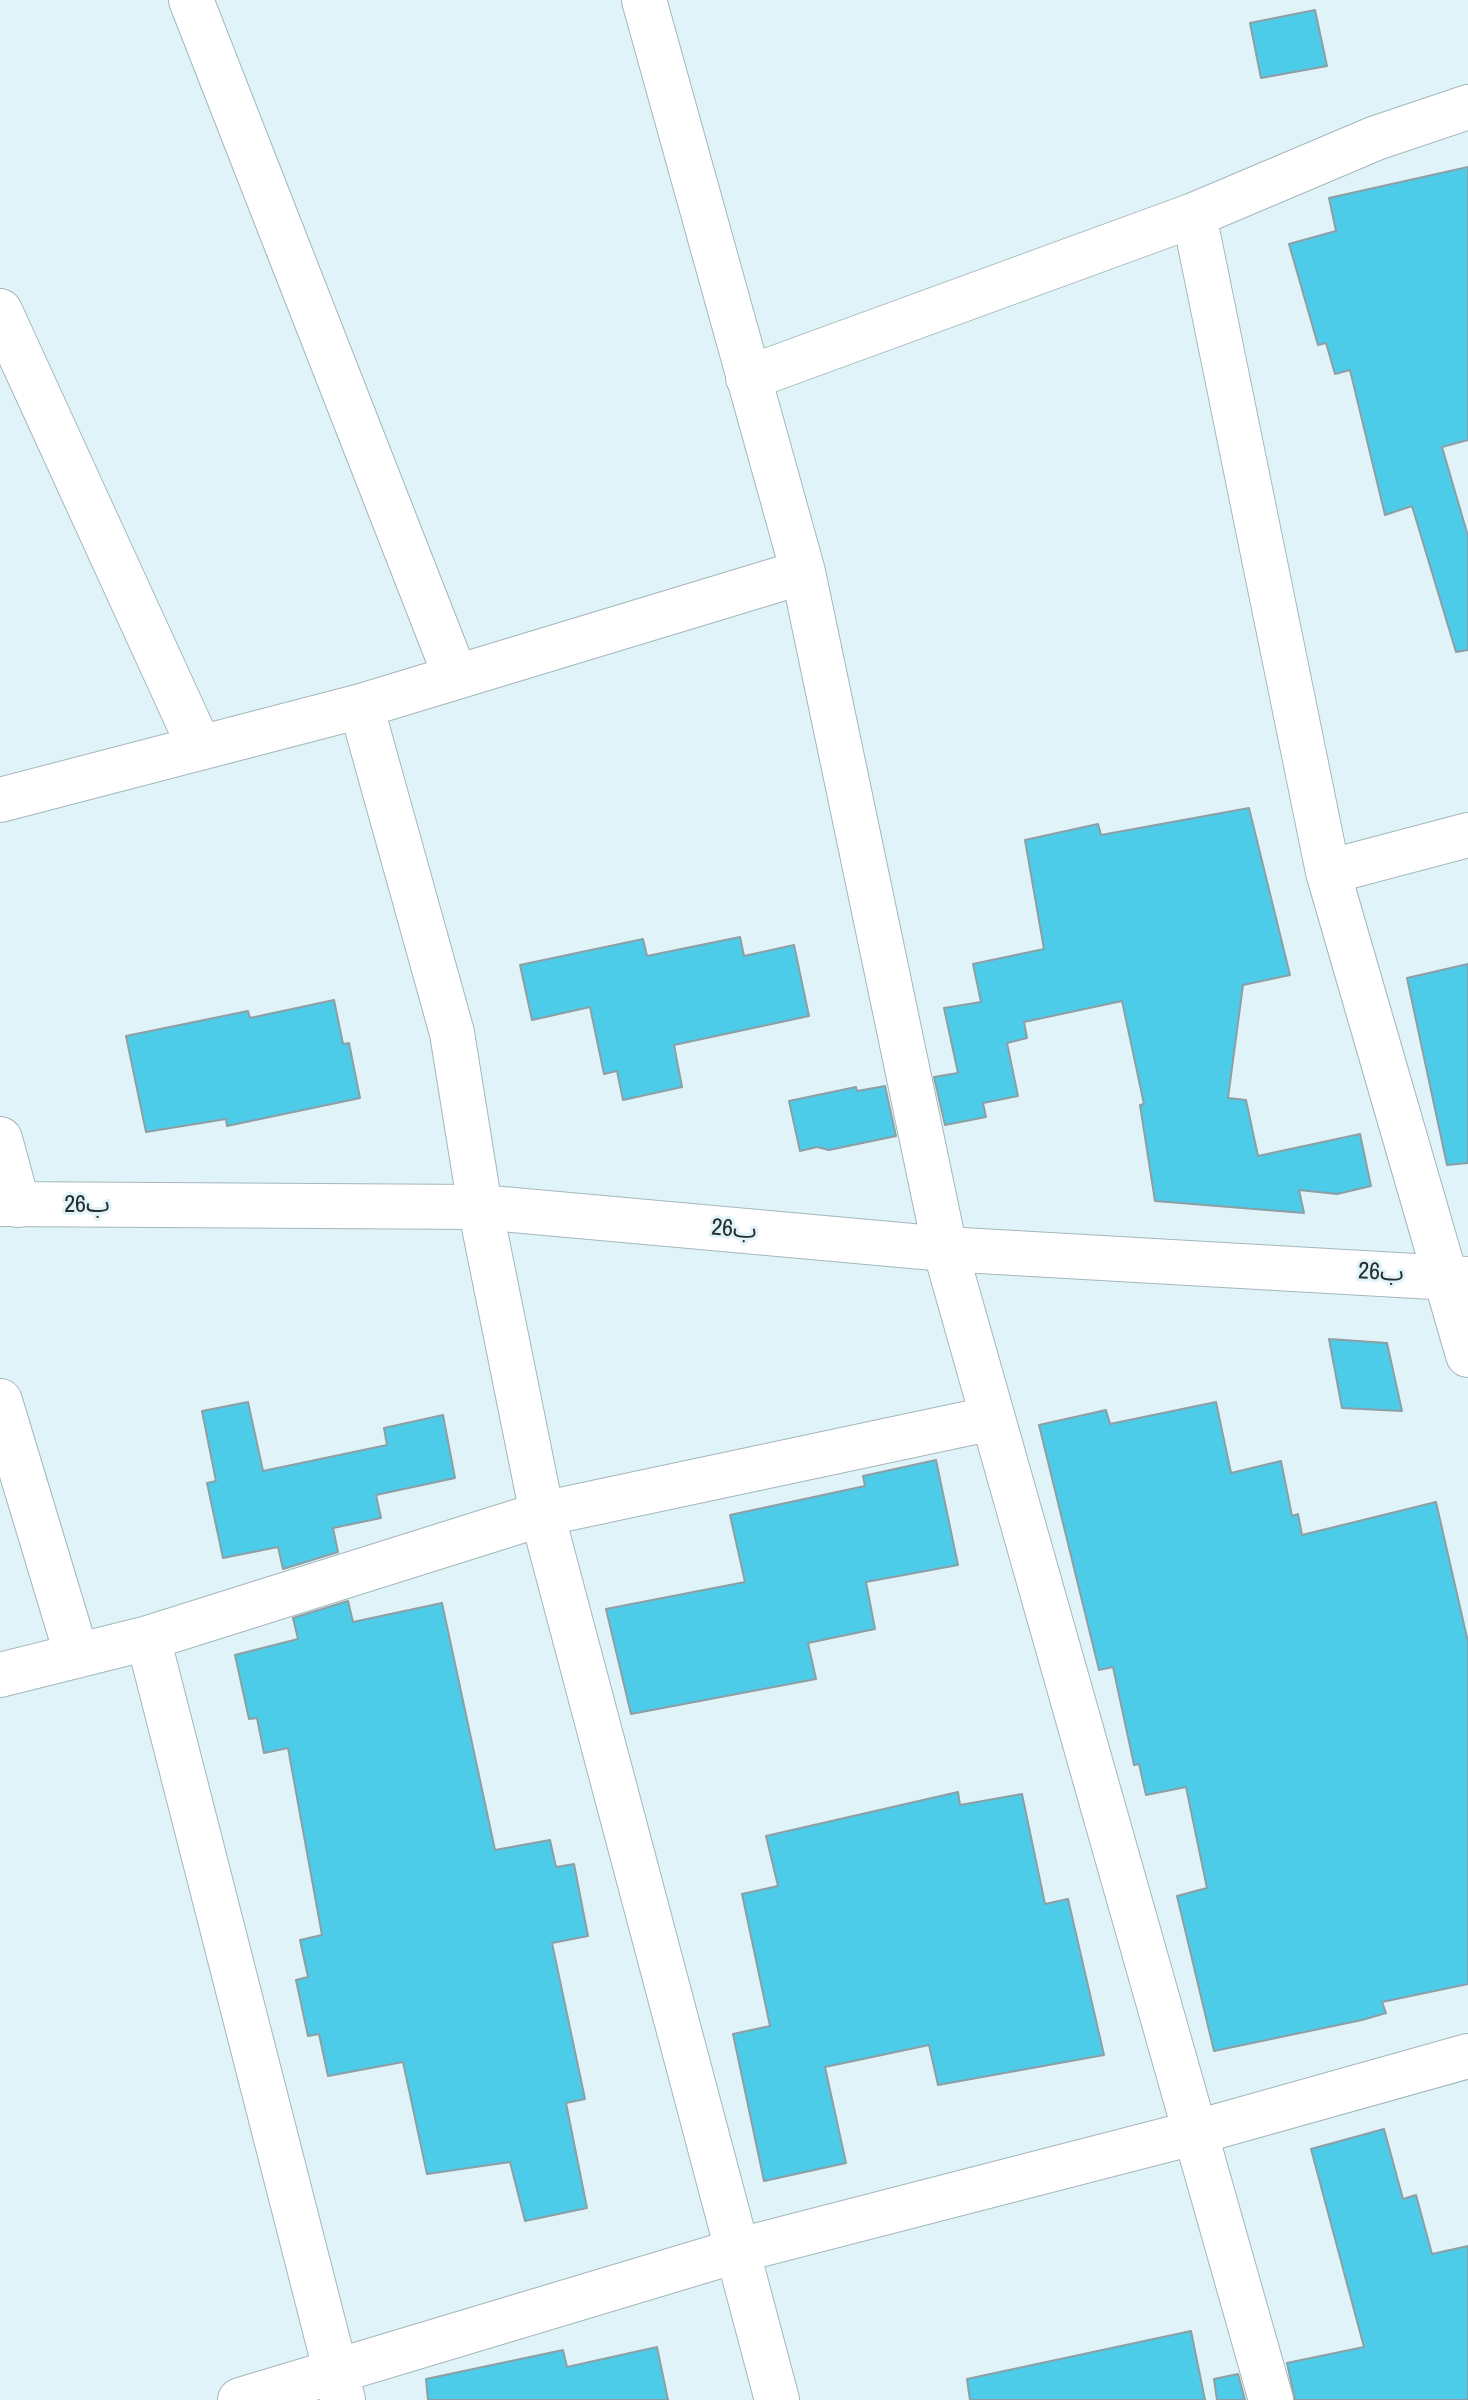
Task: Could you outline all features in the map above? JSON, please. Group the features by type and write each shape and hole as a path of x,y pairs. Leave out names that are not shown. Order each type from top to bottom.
{"main road":[{"path":"191,0 455,675"},
{"path":"644,0 803,572 945,1249 1271,2400"},
{"path":"748,378 1194,215 1376,138 1468,107"},
{"path":"1194,215 1328,872 1458,1278 1468,1355"},
{"path":"0,311 200,748"},
{"path":"0,800 361,706 803,572"},
{"path":"361,706 452,1033 480,1207 542,1514 777,2400"},
{"path":"1328,872 1468,835"},
{"path":"0,1139 9,1205"},
{"name":"26ب","path":"9,1205 480,1207 945,1249 1458,1278"},
{"path":"0,1401 77,1656"},
{"path":"0,1675 148,1638 542,1514 993,1418"},
{"path":"148,1638 340,2387"},
{"path":"240,2400 340,2387 736,2251 1197,2132 1468,2056"}],"building":[{"path":"1315,10 1327,66 1261,78 1250,23"},
{"path":"1468,167 1468,440 1442,447 1468,536 1468,650 1456,652 1412,506 1385,515 1350,370 1335,374 1326,343 1318,345 1289,244 1336,231 1329,198"},
{"path":"1249,808 1290,975 1243,985 1228,1098 1246,1100 1258,1156 1360,1134 1371,1186 1337,1194 1299,1190 1304,1213 1155,1201 1140,1105 1144,1104 1122,1001 1024,1022 1027,1038 1007,1043 1018,1096 983,1103 986,1117 945,1125 934,1077 958,1073 944,1008 981,1002 973,964 1044,949 1025,840 1098,824 1101,835"},
{"path":"740,937 744,956 794,945 809,1016 674,1045 682,1087 623,1100 617,1071 604,1074 590,1007 532,1020 520,965 643,939 647,956"},
{"path":"1468,964 1468,1163 1447,1165 1407,978"},
{"path":"334,1000 343,1044 349,1043 360,1098 227,1126 226,1119 146,1132 126,1036 248,1011 250,1018"},
{"path":"885,1086 896,1136 829,1150 817,1147 800,1151 789,1101 856,1087 857,1091"},
{"path":"1329,1339 1387,1343 1402,1411 1342,1408"},
{"path":"248,1402 263,1471 387,1445 384,1428 443,1415 455,1478 376,1495 381,1518 333,1528 338,1552 283,1569 278,1547 223,1558 207,1483 216,1481 202,1411"},
{"path":"1216,1402 1231,1473 1281,1461 1292,1516 1298,1514 1302,1535 1436,1502 1468,1642 1468,1984 1382,2002 1386,2013 1362,2020 1214,2051 1177,1896 1207,1888 1186,1787 1146,1795 1139,1764 1134,1765 1113,1667 1099,1670 1039,1425 1106,1410 1110,1424"},
{"path":"936,1460 958,1565 866,1582 875,1629 808,1643 816,1679 631,1714 606,1609 745,1582 730,1515 865,1486 863,1476"},
{"path":"348,1601 353,1622 442,1603 495,1850 550,1840 556,1867 574,1864 588,1936 552,1943 585,2099 566,2103 587,2208 525,2221 510,2162 427,2174 403,2062 328,2076 319,2034 308,2036 296,1980 308,1977 300,1940 322,1935 288,1748 264,1753 257,1718 249,1719 235,1655 298,1639 293,1618"},
{"path":"958,1792 960,1805 1022,1794 1045,1904 1068,1899 1104,2055 938,2085 929,2045 825,2067 846,2163 764,2181 733,2034 770,2026 742,1894 778,1886 766,1836"},
{"path":"1384,2129 1403,2199 1416,2195 1432,2254 1468,2246 1468,2400 1295,2400 1287,2363 1364,2347 1311,2149"},
{"path":"1191,2331 1205,2400 970,2400 967,2379"},
{"path":"657,2347 668,2400 428,2400 426,2379 563,2350 567,2367"},
{"path":"1238,2374 1245,2400 1217,2400 1214,2379"}]}
